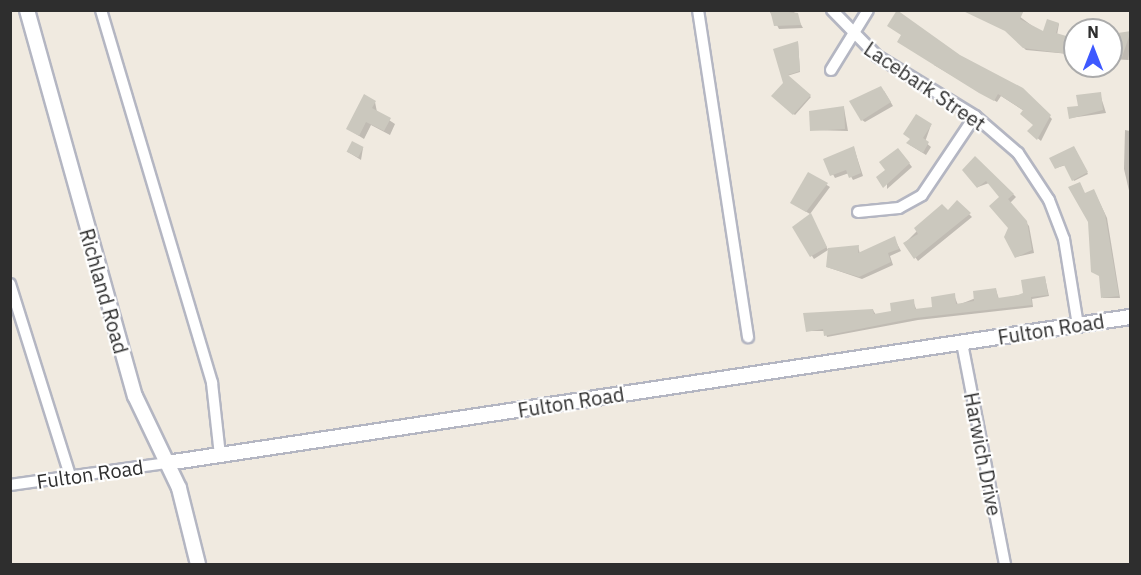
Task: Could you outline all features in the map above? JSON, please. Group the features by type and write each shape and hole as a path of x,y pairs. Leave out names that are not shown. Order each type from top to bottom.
{"street":[{"name":"Richland Road","path":"27,10 135,396 167,463 189,519 198,564"},
{"path":"101,10 212,383 220,455"},
{"path":"698,10 748,337"},
{"name":"Lacebark Street","path":"832,10 850,34 975,116 1018,153 1049,200 1064,239 1078,325"},
{"path":"831,70 850,34 868,10"},
{"path":"858,212 899,208 922,195 975,116"},
{"path":"10,284 70,476"},
{"name":"Fulton Road","path":"10,485 1131,317"},
{"name":"Harwich Drive","path":"962,343 1005,564"}],"building":[{"path":"770,10 798,13 801,25 774,26"},
{"path":"897,10 960,55 1023,88 1051,115 1037,140 1027,131 1033,125 1020,114 1023,110 998,94 994,101 979,93 897,42 901,35 887,26"},
{"path":"961,10 1024,10 1020,19 1043,31 1047,19 1059,23 1056,33 1063,35 1063,53 1023,48 1005,31"},
{"path":"1131,31 1123,54 1123,32"},
{"path":"798,41 800,71 788,75 811,95 793,115 771,96 783,83 773,49"},
{"path":"881,86 891,102 861,121 849,101"},
{"path":"1101,92 1103,110 1069,119 1067,107 1078,106 1076,95"},
{"path":"364,94 376,101 372,108 391,118 384,131 366,122 359,136 346,129"},
{"path":"844,106 845,129 810,131 809,111"},
{"path":"916,114 932,124 923,138 929,142 923,153 906,143 910,139 903,134"},
{"path":"352,141 364,147 358,158 347,152"},
{"path":"854,146 861,173 849,178 846,170 830,176 823,159"},
{"path":"1074,146 1088,172 1072,181 1064,165 1055,169 1049,158"},
{"path":"898,148 910,163 883,188 876,177 885,170 879,162"},
{"path":"975,156 1014,194 1008,199 1027,221 1032,250 1015,258 1004,237 1008,228 989,206 999,197 986,181 977,188 962,170"},
{"path":"808,172 828,183 806,212 790,203"},
{"path":"1080,182 1085,193 1094,189 1105,214 1119,296 1101,298 1099,276 1091,272 1088,222 1068,187"},
{"path":"957,200 971,213 914,259 903,243 918,234 914,228 942,204 948,210"},
{"path":"811,213 827,247 810,257 792,227"},
{"path":"895,236 899,249 888,253 891,262 859,277 826,267 828,248 859,245 858,253"},
{"path":"1045,276 1048,295 1031,297 1032,305 915,318 824,336 823,329 806,332 803,313 873,309 874,314 891,311 890,303 914,299 915,309 932,307 931,297 955,293 956,304 974,301 973,291 996,288 998,298 1018,295 1023,293 1021,280"}]}
